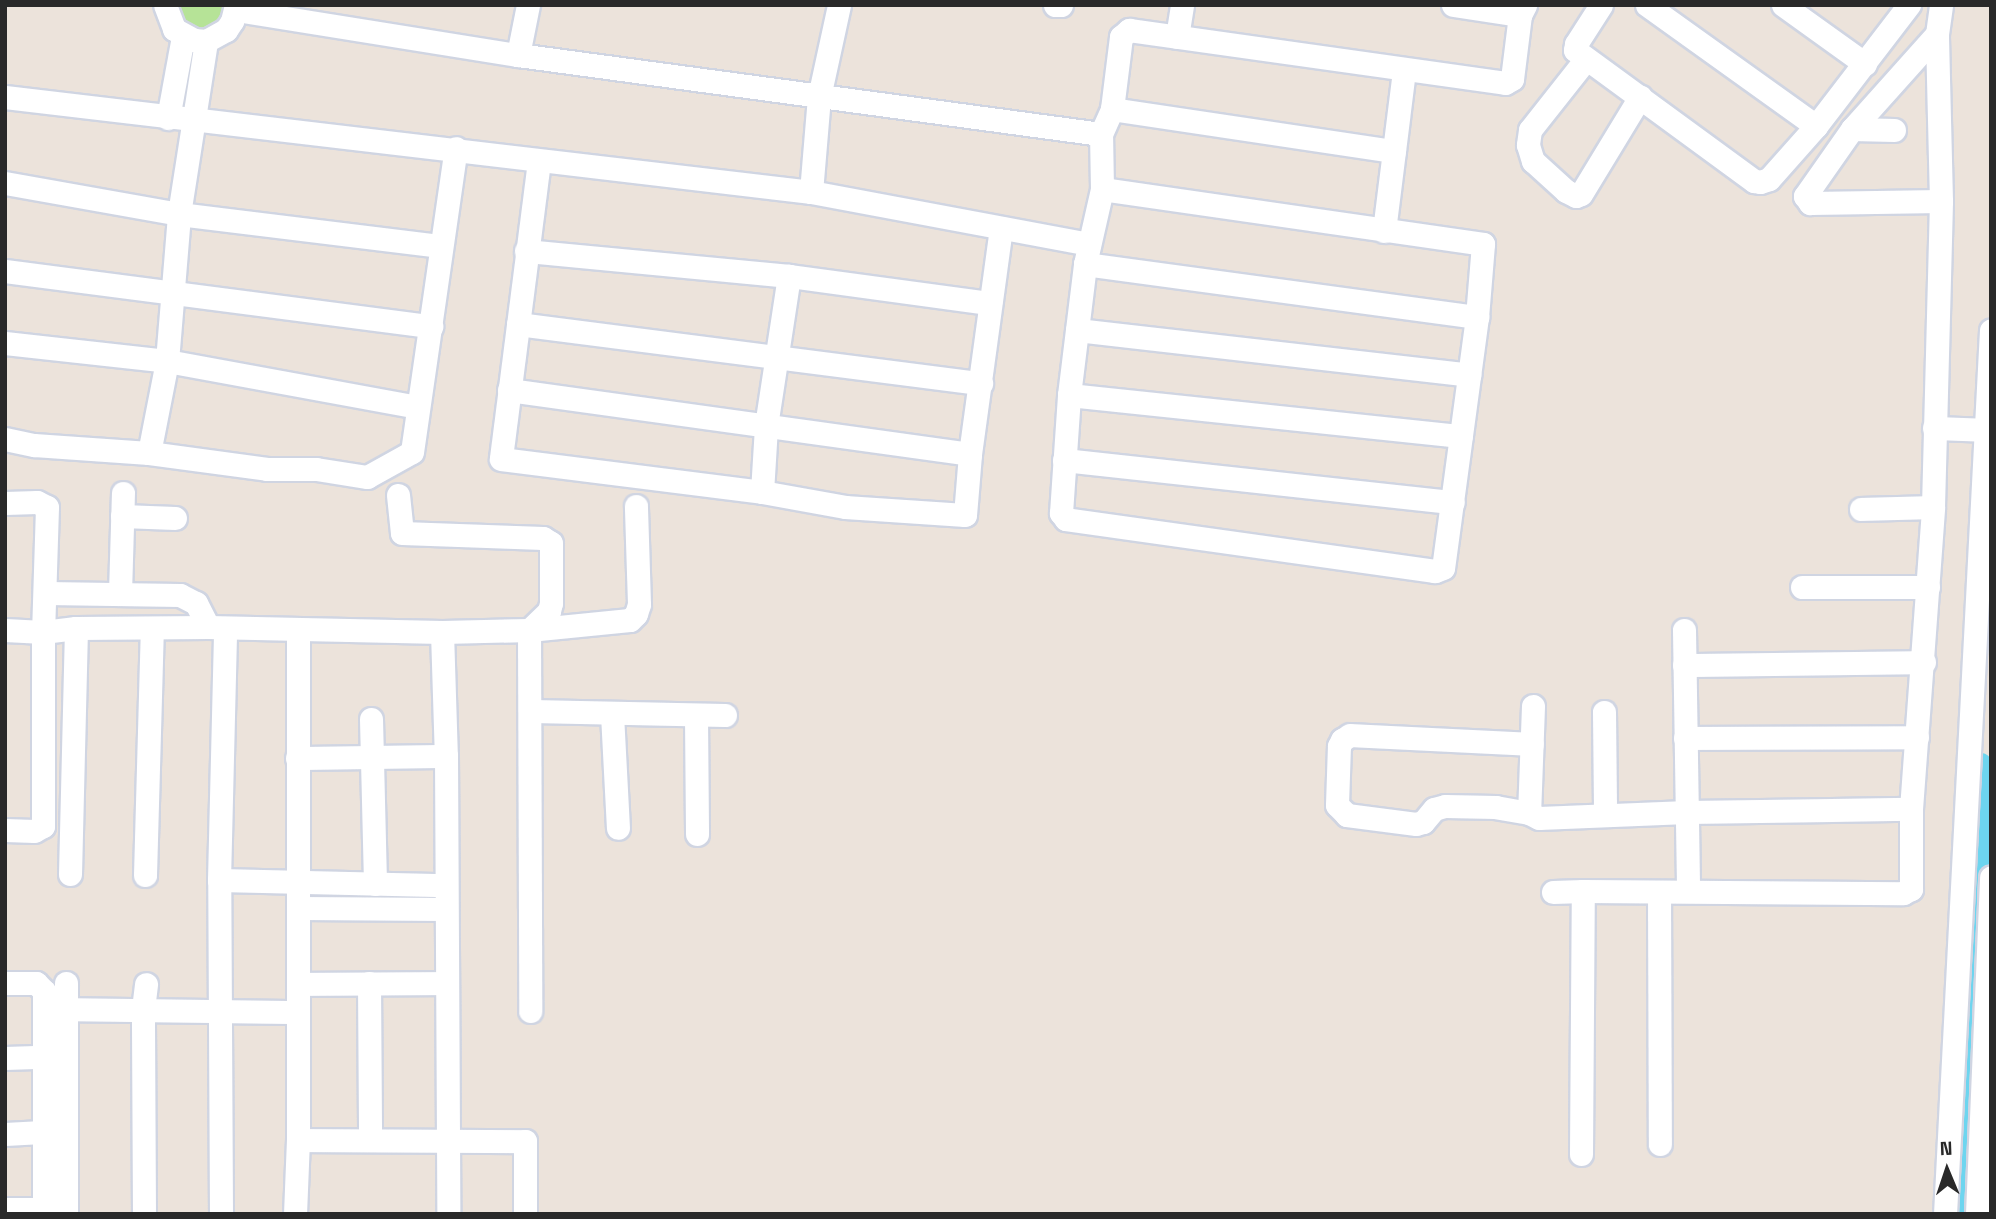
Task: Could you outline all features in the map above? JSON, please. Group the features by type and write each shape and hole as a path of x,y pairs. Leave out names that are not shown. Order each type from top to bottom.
{"street":[{"path":"518,55 528,5"},
{"path":"811,192 819,97 838,5"},
{"path":"1055,5 1061,5"},
{"path":"1177,37 1182,5"},
{"path":"1102,189 1483,244 1477,317 1443,568 1435,571 1066,519 1062,513 1069,395 1077,330 1087,254 1102,189 1101,134 1112,109 1121,37 1129,30 1507,83 1512,75 1522,10 1453,5"},
{"path":"1601,5 1574,47 1586,59 1754,181 1760,182 1769,178 1816,126 1909,5"},
{"path":"1647,5 1816,126"},
{"path":"1783,5 1865,64"},
{"path":"1553,892 1903,894 1910,889 1911,809 1924,662 1933,508 1941,201 1937,34 1941,5"},
{"path":"160,6 183,36 206,41 226,30 236,8 518,55 1101,134"},
{"path":"1937,34 1852,129 1807,189 1805,196 1807,202 1941,201"},
{"path":"168,118 183,36"},
{"path":"149,453 167,361 179,214 206,41"},
{"path":"1586,59 1530,130 1528,145 1533,161 1566,191 1576,196 1581,194 1640,97"},
{"path":"1384,231 1404,70"},
{"path":"5,97 168,118 456,148 539,161 811,192 1001,228 1087,254 1477,317"},
{"path":"1112,109 1394,151"},
{"path":"1852,129 1894,130"},
{"path":"5,439 34,445 149,453 267,469 316,469 367,477 412,453 456,148"},
{"path":"539,161 501,459 762,492 845,507 965,515 970,454 1001,228"},
{"path":"5,183 179,214 441,246"},
{"path":"526,251 789,276 990,303"},
{"path":"5,271 431,326"},
{"path":"762,492 766,426 779,356 789,276"},
{"path":"518,324 981,383"},
{"path":"1077,330 1469,375"},
{"path":"1945,1214 1989,430 1991,330"},
{"path":"5,343 167,361 418,407"},
{"path":"509,390 970,454"},
{"path":"1069,395 1461,436"},
{"path":"1934,428 1989,430"},
{"path":"5,456 34,445"},
{"path":"1064,460 1452,502"},
{"path":"398,495 402,533 543,538 551,543 549,611 529,630 530,1012"},
{"path":"5,503 37,502 47,508 43,632 43,826 34,831 5,830"},
{"path":"120,593 122,505 175,518"},
{"path":"5,630 43,632 76,628 217,628 442,632 529,630 630,620 636,614 636,506"},
{"path":"1861,509 1933,508"},
{"path":"1802,587 1928,587"},
{"path":"46,593 180,595 196,603 217,628 221,1214"},
{"path":"70,874 76,628"},
{"path":"145,875 152,628"},
{"path":"295,1214 298,1140 298,630"},
{"path":"1684,630 1688,891"},
{"path":"442,632 446,756 448,1214"},
{"path":"1684,665 1924,662"},
{"path":"1529,813 1533,706"},
{"path":"531,711 725,715"},
{"path":"1604,712 1605,815"},
{"path":"612,714 618,828"},
{"path":"696,716 697,834"},
{"path":"371,719 375,884"},
{"path":"1532,744 1350,736 1342,740 1339,746 1337,805 1347,815 1416,824 1423,822 1434,809 1445,806 1496,807 1529,813 1539,818 1687,812 1911,809"},
{"path":"1685,738 1917,737"},
{"path":"297,758 446,756"},
{"path":"1977,1214 1991,877"},
{"path":"219,880 446,886"},
{"path":"1581,1154 1583,891"},
{"path":"1659,892 1660,1144"},
{"path":"298,908 446,909"},
{"path":"5,983 36,983 56,1009 51,1212"},
{"path":"51,1212 42,1132 43,1057 66,983"},
{"path":"298,984 446,983"},
{"path":"144,1214 143,1009 146,984"},
{"path":"369,984 370,1140"},
{"path":"56,1009 298,1012"},
{"path":"5,1058 43,1057"},
{"path":"5,1134 42,1132"},
{"path":"298,1140 525,1141 525,1214"},
{"path":"5,1209 51,1212"}],"green space":[{"path":"165,5 236,5 217,37 195,121 168,118 183,37"}],"waterway":[{"path":"1960,1214 1979,767"}]}
